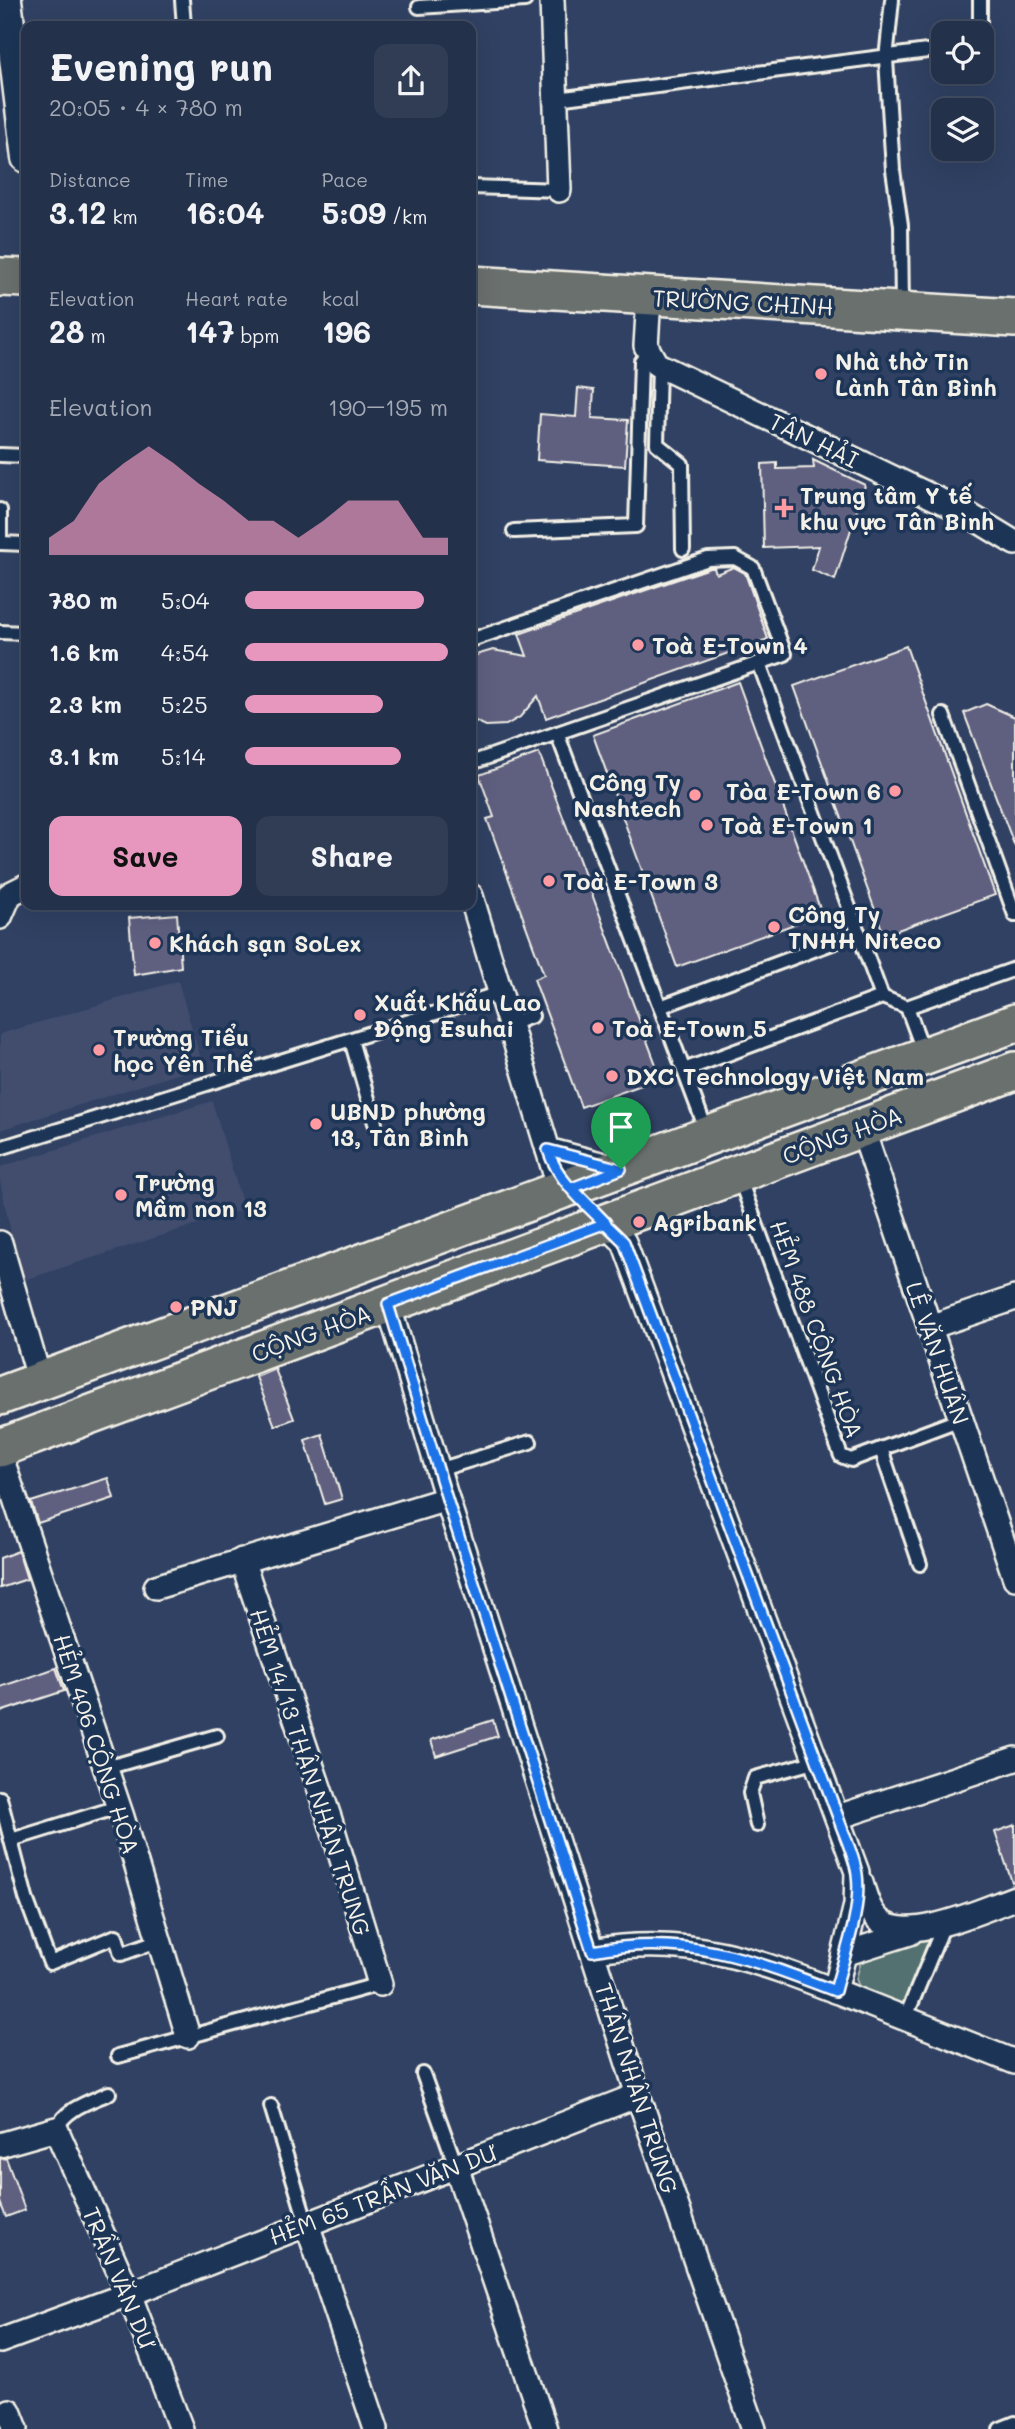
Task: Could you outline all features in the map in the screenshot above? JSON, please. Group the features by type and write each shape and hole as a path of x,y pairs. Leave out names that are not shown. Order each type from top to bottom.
{"main road":[{"path":"0,256 21,257"},
{"path":"0,277 21,278"},
{"name":"TRƯỜNG CHINH","path":"476,286 648,306 1015,336"},
{"name":"TRƯỜNG CHINH","path":"476,305 902,312 1015,318"},
{"name":"CỘNG HÒA","path":"0,1448 388,1304 589,1205 621,1169 1015,1023"},
{"name":"CỘNG HÒA","path":"0,1423 1015,1048"},
{"name":"CỘNG HÒA","path":"0,1396 589,1205 738,1174 1015,1071"}],"street":[{"path":"7,0 6,36 21,128"},
{"path":"552,0 559,190"},
{"path":"648,306 654,359"},
{"name":"TÂN HẢI","path":"654,359 964,512 1015,543"},
{"path":"0,917 10,894 21,889"},
{"path":"475,910 554,1170 624,1242 868,1903 879,1921 902,1930 936,1925"},
{"name":"LÊ VĂN HUÂN","path":"862,1128 1014,1572"},
{"path":"548,1150 621,1169"},
{"path":"1,1258 40,1381"},
{"path":"930,1327 1015,1298"},
{"name":"THÂN NHÂN TRUNG","path":"388,1304 447,1499 638,2095 754,2429"},
{"name":"HẺM 406 CỘNG HÒA","path":"0,1454 106,1768 188,2036"},
{"path":"156,1587 447,1499"},
{"name":"HẺM 14/13 THÂN NHÂN TRUNG","path":"242,1560 330,1821 380,1983"},
{"path":"838,1817 1015,1759"},
{"path":"835,1991 856,1905 857,1872"},
{"path":"844,1954 1009,1905"},
{"path":"592,1951 648,1944 709,1948 750,1959 1015,2062"},
{"name":"HẺM 65 TRẦN VĂN DƯ","path":"0,2341 129,2294 638,2095"},
{"path":"0,2145 56,2129"},
{"name":"TRẦN VĂN DƯ","path":"56,2129 129,2294 181,2429"},
{"path":"456,2166 545,2429"},
{"path":"307,2224 376,2429"}],"lane":[{"path":"182,0 184,21"},
{"path":"419,7 525,0"},
{"path":"892,0 886,59 893,170 901,225 902,312"},
{"path":"980,0 980,21"},
{"path":"556,99 886,59 931,51"},
{"path":"476,187 559,190"},
{"path":"514,531 636,526 641,360 654,359 657,444 682,464 683,549"},
{"path":"0,455 21,456"},
{"path":"0,510 0,541 21,543"},
{"path":"476,638 688,564 727,557 741,559 753,568 785,653 476,761"},
{"path":"0,632 21,633"},
{"path":"759,663 882,997"},
{"path":"943,715 1015,915"},
{"path":"557,733 709,1137"},
{"path":"660,1006 859,933"},
{"path":"684,1070 882,997 906,1007 1015,968"},
{"path":"0,1148 500,993"},
{"path":"906,1007 926,1057"},
{"path":"510,1024 532,1016"},
{"path":"351,1040 375,1123"},
{"name":"HẺM 488 CỘNG HÒA","path":"738,1174 841,1457 851,1460 961,1419"},
{"path":"438,1470 530,1442"},
{"path":"881,1449 920,1564"},
{"path":"106,1768 217,1736"},
{"path":"757,1825 750,1793 755,1778 817,1762"},
{"path":"0,1798 26,1898 50,1963 116,1936 121,1954 158,1941"},
{"path":"11,1840 118,1807"},
{"path":"905,2019 936,1925"},
{"path":"118,2056 380,1983"},
{"path":"423,2074 456,2166"},
{"path":"56,2129 61,2119 76,2107 109,2093"},
{"path":"271,2106 307,2224"},
{"path":"1000,2429 1015,2423"}],"shaded area":[{"name":"Trường Tiểu học Yên Thế","path":"178,981 203,1066 0,1130 0,1034"},
{"name":"Trường Mầm non 13","path":"212,1101 244,1209 21,1281 0,1181 0,1167"}],"green space":[{"path":"923,1934 931,1942 902,2009 860,1989 856,1979 862,1958"}],"building":[{"path":"578,388 594,390 592,418 628,420 625,466 537,460 540,414 576,417"},
{"path":"813,460 865,485 835,580 812,570 819,546 764,548 762,464 777,463 777,469 814,468"},
{"name":"Toà E-Town 4","path":"734,567 745,573 768,639 546,718 538,696 520,717 506,725 486,726 476,721 476,655 493,650 527,656 519,634 710,568 714,568 716,574"},
{"name":"Tòa E-Town 6","path":"906,646 995,895 884,935 794,686"},
{"name":"Toà E-Town 1","path":"738,682 822,914 677,967 593,735"},
{"path":"986,704 1015,717 1015,847 964,713"},
{"path":"539,753 661,1078 581,1107 534,979 544,975 487,819 494,817 479,775"},
{"name":"Khách sạn SoLex","path":"177,914 181,967 134,975 129,918"},
{"path":"275,1369 294,1419 275,1426 256,1377"},
{"path":"322,1434 342,1499 325,1504 305,1440"},
{"path":"108,1478 114,1498 38,1523 31,1502"},
{"path":"18,1551 27,1579 0,1588 0,1558"},
{"path":"56,1668 64,1691 0,1712 0,1687"},
{"path":"493,1720 498,1736 436,1756 431,1740"},
{"path":"1015,1825 1015,1881 1012,1882 995,1832"},
{"path":"6,2158 25,2210 6,2217 0,2202 0,2159"}],"place":[{"name":"Nhà thờ Tin Lành Tân Bình","path":"821,374"},
{"name":"Trung tâm Y tế khu vực Tân Bình","path":"784,508"},
{"name":"Toà E-Town 4","path":"638,645"},
{"name":"Tòa E-Town 6","path":"895,791"},
{"name":"Công Ty Nashtech","path":"695,795"},
{"name":"Toà E-Town 1","path":"707,825"},
{"name":"Toà E-Town 3","path":"549,881"},
{"name":"Công Ty TNHH Niteco","path":"774,927"},
{"name":"Khách sạn SoLex","path":"155,943"},
{"name":"Xuất Khẩu Lao Động Esuhai","path":"360,1015"},
{"name":"Toà E-Town 5","path":"598,1028"},
{"name":"Trường Tiểu học Yên Thế","path":"99,1050"},
{"name":"DXC Technology Việt Nam","path":"612,1076"},
{"name":"UBND phường 13, Tân Bình","path":"316,1124"},
{"name":"Trường Mầm non 13","path":"121,1195"},
{"name":"Agribank","path":"639,1222"},
{"name":"PNJ","path":"176,1307"}],"route":[{"path":"621,1169 548,1150 554,1170 572,1188 589,1206 606,1223 624,1242 857,1872 856,1905 835,1991 750,1959 709,1948 648,1944 592,1951 447,1499 388,1304 606,1223 572,1188 621,1169"}]}
